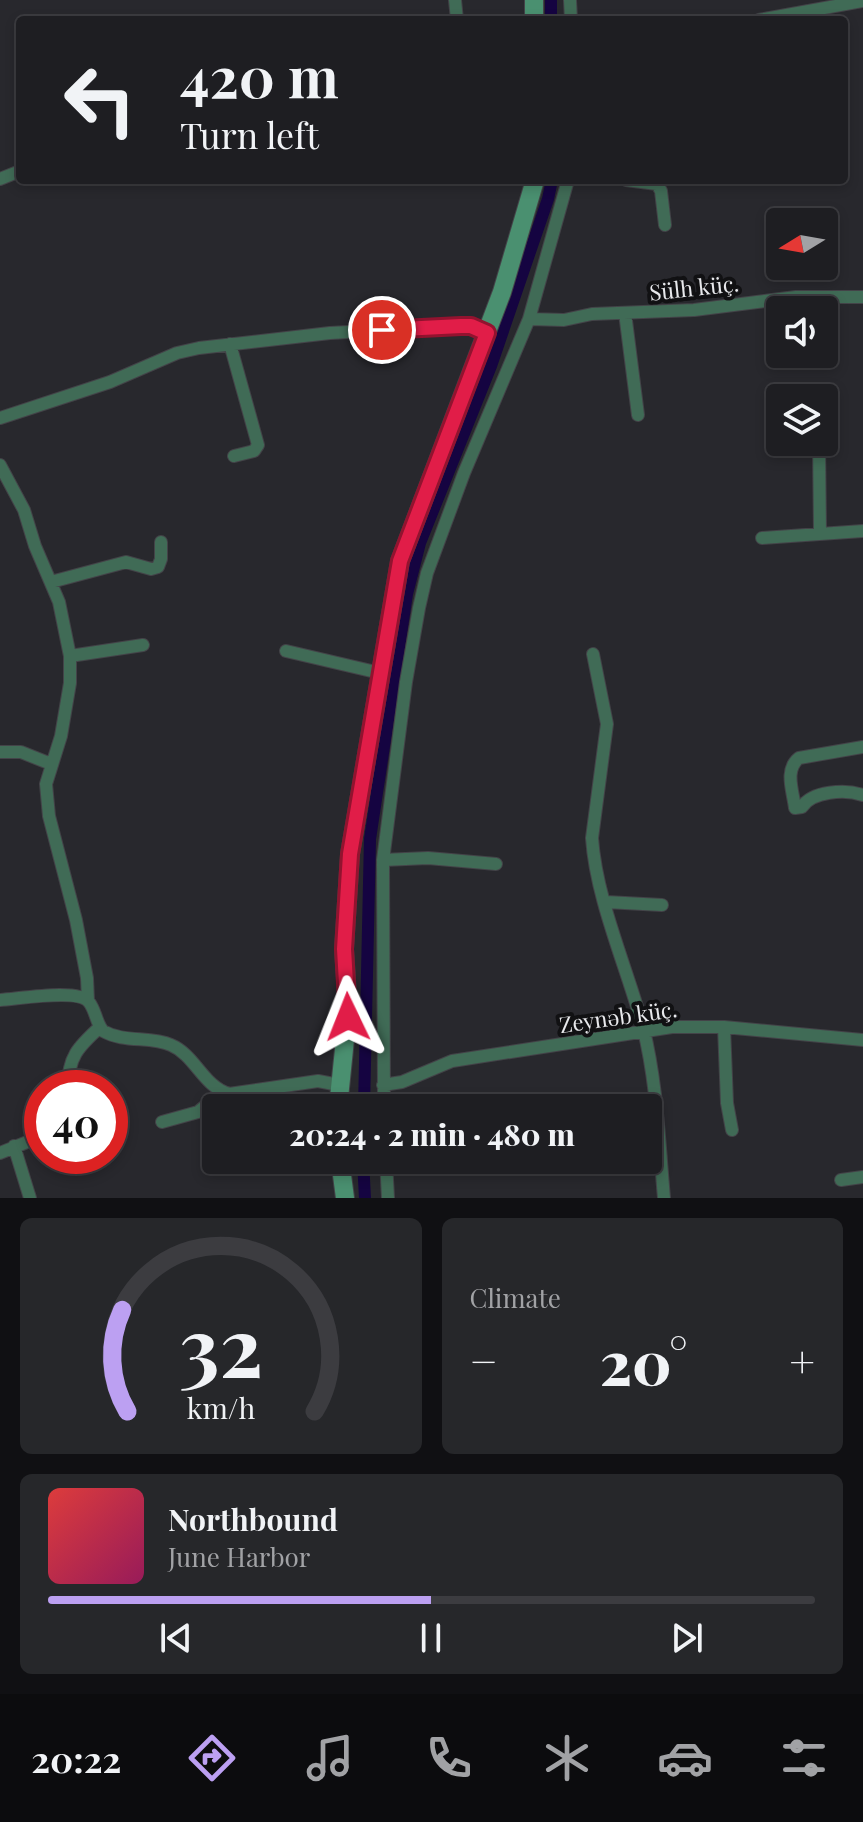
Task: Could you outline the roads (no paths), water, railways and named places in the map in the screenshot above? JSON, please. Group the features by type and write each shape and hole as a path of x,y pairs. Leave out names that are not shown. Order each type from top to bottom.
{"street":[{"path":"781,16 863,1"},
{"path":"339,1094 348,1010 344,949 349,867 405,542 487,333 534,184"},
{"path":"383,1094 383,860 406,682 427,573 464,473 529,319 567,184"},
{"path":"657,184 661,191 665,225"},
{"name":"Sülh küç.","path":"529,319 564,320 592,314 694,310 796,297 863,297"},
{"path":"625,313 638,415"},
{"path":"0,418 110,382 177,353 330,333 471,326 487,333"},
{"path":"230,344 258,445 254,451 234,456"},
{"path":"819,456 820,534"},
{"path":"0,465 24,510 64,618 70,656 70,683 61,736 46,784 49,816 76,920 88,1001 100,1027 118,1037 175,1047 222,1092 249,1093 318,1081 339,1085"},
{"path":"762,538 863,531"},
{"path":"51,582 126,562 151,569 158,567 161,542"},
{"path":"70,656 143,645"},
{"path":"286,651 380,673"},
{"path":"593,654 607,724 592,838 593,853 643,1030 664,1198"},
{"path":"863,747 799,758 792,763 790,771 795,808 802,807 809,798 824,794 853,792 863,795"},
{"path":"0,752 21,752 51,764"},
{"path":"383,860 428,858 496,864"},
{"path":"606,902 662,905"},
{"path":"0,1000 69,994 88,1001"},
{"path":"68,1070 77,1050 100,1027"},
{"path":"724,1027 727,1103 732,1130"},
{"name":"Zeynəb küç.","path":"383,1085 402,1082 452,1061 643,1030 724,1027 863,1040"},
{"path":"162,1122 198,1112 222,1092"},
{"path":"0,1153 24,1142"},
{"path":"14,1146 30,1198"},
{"path":"342,1174 345,1198"},
{"path":"387,1174 388,1198"},
{"path":"841,1180 863,1177"}],"waterway":[{"path":"551,0 551,16"},
{"path":"364,1094 370,839 407,594 420,543 491,366 551,184"},
{"path":"364,1174 365,1198"}]}
